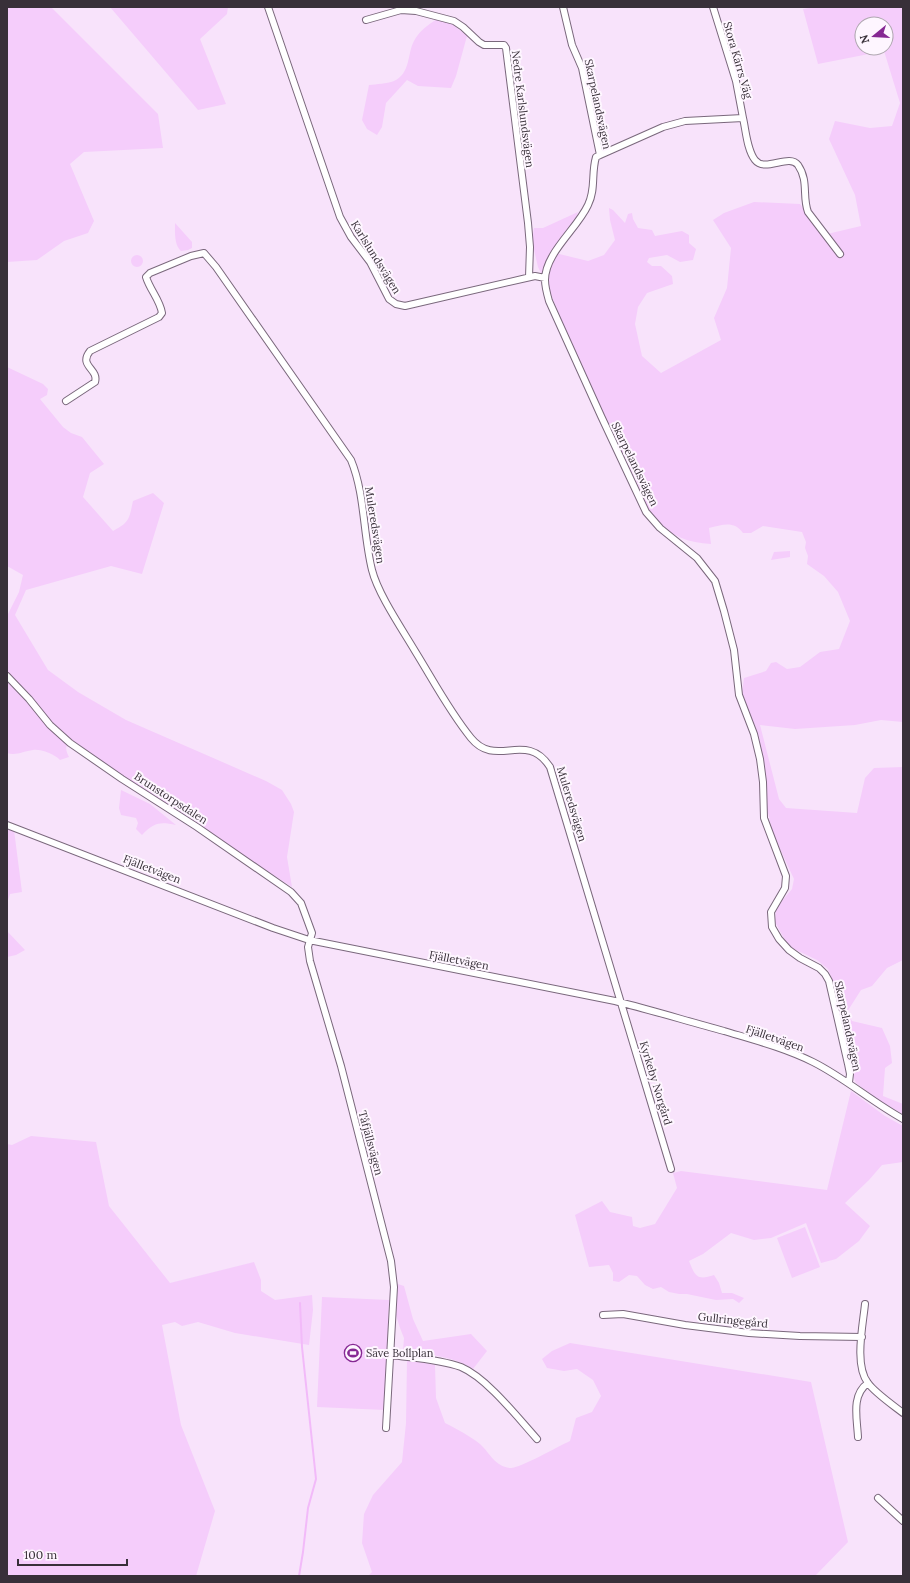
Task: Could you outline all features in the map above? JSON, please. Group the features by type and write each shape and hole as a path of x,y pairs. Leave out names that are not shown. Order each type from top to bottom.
{"street":[{"name":"Karlslundsvägen","path":"268,7 342,222 370,262 391,301 401,306 405,306 529,277 535,276 545,278"},
{"name":"Skarpelandsvägen","path":"563,7 572,46 582,68 600,155 596,157 593,192 587,206 551,258 545,278 549,301 646,512 660,528 697,558 712,577 717,587 735,655 739,695 754,734 760,759 763,782 764,818 785,874 785,888 771,912 772,927 779,939 789,950 800,958 819,968 827,977 832,992 838,1025 848,1064 850,1074 849,1082"},
{"name":"Stora Kärrs Väg","path":"713,7 736,81 752,155 758,163 766,165 789,161 795,162 798,165 805,183 806,208 840,254"},
{"name":"Nedre Karlslundsvägen","path":"366,20 401,10 416,11 454,21 482,44 489,46 504,45 506,48 528,223 530,247 529,277"},
{"path":"600,155 658,129 685,120 743,118"},
{"name":"Muleredsvägen","path":"66,401 95,382 95,375 87,365 86,360 90,351 159,317 162,313 161,307 146,277 191,256 204,253 216,267 352,460 358,481 373,572 387,603 456,718 478,746 485,750 494,752 518,750 530,751 541,755 550,767 622,1003"},
{"name":"Brunstorpsdalen","path":"7,676 29,699 50,725 70,743 122,779 197,827 291,892 301,903 307,917 312,933 309,940"},
{"name":"Fjälletvägen","path":"7,825 273,928 309,940 622,1003 665,1014 785,1050 812,1061 849,1082 886,1109 903,1119"},
{"name":"Tåfjällsvägen","path":"309,940 308,947 310,961 341,1066 391,1261 394,1287 386,1428"},
{"name":"Kyrkeby Norgård","path":"622,1003 671,1169"},
{"path":"865,1304 861,1365 868,1383 903,1413"},
{"name":"Gullringegård","path":"603,1315 623,1314 683,1325 749,1333 862,1337"},
{"path":"391,1355 450,1364 465,1370 485,1384 537,1438"},
{"path":"858,1437 857,1397 860,1390 868,1383"},
{"path":"878,1498 903,1521"}],"shaded area":[{"path":"7,7 51,7 158,114 163,148 84,152 70,164 94,221 88,233 64,241 37,260 7,262"},
{"path":"110,7 228,7 227,14 200,39 226,104 198,110"},
{"path":"815,7 903,7 903,722 881,720 855,725 795,729 760,725 779,799 786,808 857,813 865,778 874,768 903,767 903,960 887,968 872,986 861,990 847,1012 852,1021 882,1028 890,1046 892,1063 885,1068 883,1096 903,1104 903,1114 879,1101 856,1083 852,1073 850,1059 841,1026 834,984 828,969 817,960 794,949 786,942 775,922 776,910 792,889 794,879 772,832 766,805 767,791 764,762 755,725 748,713 742,693 744,678 766,671 771,663 776,662 787,669 800,667 820,652 839,649 850,621 838,592 824,576 807,564 808,556 805,548 806,542 802,532 763,526 751,533 743,533 736,526 728,524 709,528 711,544 680,538 667,530 655,519 646,504 578,360 548,287 538,267 532,241 534,228 543,228 578,212 576,218 551,252 588,261 604,255 615,240 610,220 609,208 613,210 625,223 628,214 632,213 633,219 638,228 652,230 655,236 682,231 689,235 689,243 696,249 693,260 680,262 667,255 649,258 647,262 652,266 661,266 672,276 673,284 647,293 638,307 635,324 642,356 661,373 721,340 714,318 727,288 731,248 713,220 724,213 754,202 800,204 823,235 861,226 855,195 829,139 835,121 870,128 892,126 900,103 886,56 894,56 894,16 854,16 854,56 859,56 818,64 803,9"},
{"path":"437,19 448,21 467,36 456,76 451,88 418,86 407,80 386,103 382,127 377,135 367,129 362,120 369,85 391,82 399,78 406,68 416,37 424,28"},
{"path":"175,223 192,242 192,248 181,251 175,238"},
{"path":"137,255 141,257 143,261 141,265 137,267 133,265 131,261 133,257"},
{"path":"7,367 43,384 48,389 47,395 40,399 63,427 71,433 82,437 104,464 90,473 83,497 113,531 123,525 128,519 133,501 153,493 164,503 142,574 111,566 26,590 15,615 48,670 78,692 126,720 266,781 282,790 294,812 287,857 292,887 120,776 71,739 66,748 69,757 60,760 51,754 40,750 14,754 7,753 7,616 19,592 23,575 7,566"},
{"path":"790,551 790,557 771,560 774,552"},
{"path":"121,790 150,804 176,825 162,823 154,825 142,835 136,829 138,823 136,818 121,815 119,808"},
{"path":"7,828 14,830 22,892 10,894 7,903"},
{"path":"7,931 25,950 16,955 7,957"},
{"path":"851,1091 885,1116 903,1126 903,1162 882,1165 845,1203 870,1226 859,1241 836,1259 821,1263 806,1223 771,1238 754,1240 731,1233 703,1254 689,1261 697,1276 708,1277 714,1275 719,1283 722,1293 732,1293 744,1298 739,1303 733,1299 716,1300 669,1292 661,1287 653,1289 645,1285 637,1276 629,1275 619,1282 613,1281 613,1273 609,1265 589,1267 575,1215 602,1201 610,1212 632,1217 633,1226 640,1228 655,1224 677,1188 673,1173 681,1171 827,1190"},
{"path":"31,1136 96,1142 109,1206 170,1283 254,1262 261,1280 261,1291 275,1300 312,1295 313,1310 309,1345 235,1333 198,1322 182,1326 175,1322 162,1325 181,1425 215,1511 196,1576 7,1576 7,1144 12,1145"},
{"path":"805,1227 820,1267 792,1278 777,1238"},
{"path":"398,1284 404,1286 413,1319 423,1341 471,1334 487,1351 473,1369 465,1364 448,1358 403,1351 404,1338 396,1315"},
{"name":"Säve Bollplan","path":"322,1297 389,1300 385,1410 317,1407"},
{"path":"570,1343 811,1382 848,1542 815,1576 368,1576 372,1572 362,1543 364,1514 373,1495 402,1462 406,1423 407,1360 435,1365 436,1398 445,1423 480,1444 493,1459 501,1465 511,1468 531,1461 570,1441 576,1418 592,1412 601,1396 593,1380 577,1369 564,1371 547,1368 542,1359 552,1351"}],"waterway":[{"path":"299,1576 308,1508 316,1479 302,1347 300,1303"}],"place":[{"name":"Säve Bollplan","path":"353,1353"}]}
